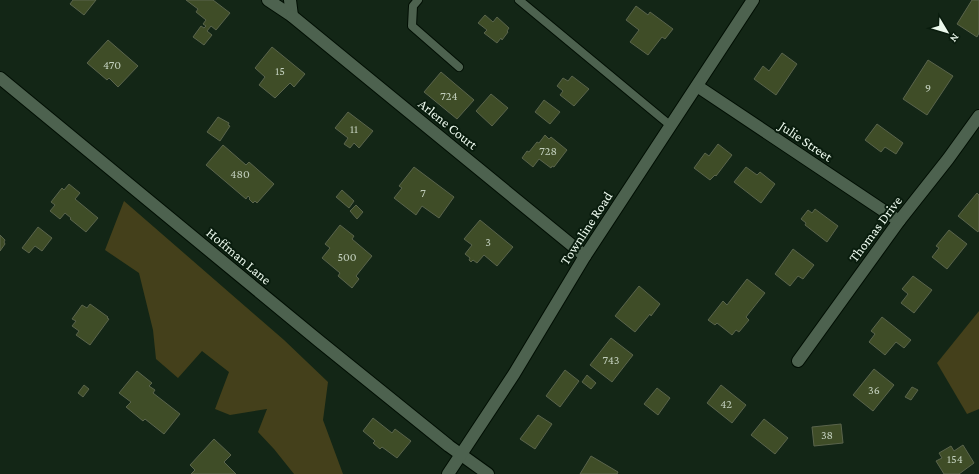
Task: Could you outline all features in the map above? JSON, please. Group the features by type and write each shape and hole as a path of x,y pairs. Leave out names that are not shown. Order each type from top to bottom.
{"street":[{"name":"Arlene Court","path":"268,0 292,16 585,256"},
{"path":"290,0 292,16"},
{"name":"Townline Road","path":"448,474 514,374 585,256 753,0"},
{"name":"Hoffman Lane","path":"0,78 325,346 460,455 488,474"},
{"name":"Julie Street","path":"697,86 899,221"},
{"name":"Thomas Drive","path":"798,361 899,221 948,159 979,116"}],"lane":[{"path":"418,0 413,6 412,26 459,67"},
{"path":"519,0 671,126"}],"shaded area":[{"path":"124,201 284,340 328,382 323,420 343,474 294,474 258,432 267,409 230,415 215,409 229,372 202,351 178,378 156,359 153,330 139,273 105,250"},
{"path":"979,311 979,409 967,414 937,363"}],"building":[{"path":"73,0 96,0 84,15 70,4"},
{"path":"186,0 213,0 230,13 216,30 211,26 207,31 212,35 204,45 193,37 201,26 204,28 206,26 203,24 206,20 196,12 198,9"},
{"path":"972,0 979,0 979,33 977,37 957,24"},
{"path":"636,6 648,15 650,12 673,29 665,39 662,37 648,55 630,42 639,30 626,20"},
{"path":"485,15 493,22 497,17 509,28 502,40 501,38 497,43 484,33 487,30 478,23"},
{"path":"108,40 138,66 118,87 109,78 107,80 87,63"},
{"path":"272,47 305,74 294,87 290,83 275,98 259,85 265,77 255,68"},
{"path":"782,53 797,64 776,95 754,79 763,66 769,71"},
{"path":"928,60 953,76 927,115 903,99"},
{"path":"441,72 474,100 457,119 424,92"},
{"path":"572,76 589,89 574,106 560,95 563,91 557,86 563,78 568,81"},
{"path":"491,94 508,108 492,126 476,111"},
{"path":"544,100 560,112 550,124 535,112"},
{"path":"348,112 373,131 359,148 354,143 350,148 344,144 348,138 335,128"},
{"path":"218,117 229,123 228,125 230,126 220,141 207,132"},
{"path":"877,124 903,143 896,154 885,147 881,152 865,140"},
{"path":"545,135 549,139 551,137 567,150 554,167 552,166 551,168 539,159 533,167 522,158 537,142 539,143"},
{"path":"718,144 732,155 716,176 715,175 710,180 694,168 705,153 709,156"},
{"path":"223,145 246,165 249,162 274,184 257,203 255,201 253,203 248,196 246,199 206,165"},
{"path":"414,167 454,197 439,218 422,206 416,215 394,198 402,188 399,186"},
{"path":"746,167 757,175 760,172 775,184 761,203 734,182"},
{"path":"69,184 80,193 75,199 98,218 86,232 65,213 60,219 50,211 55,205 51,202 62,188 64,190"},
{"path":"342,190 354,201 349,208 336,197"},
{"path":"977,193 979,195 978,232 958,216"},
{"path":"356,205 363,212 357,219 350,211"},
{"path":"815,209 838,226 827,242 805,225 806,223 801,219 808,210 812,213"},
{"path":"480,220 513,247 497,266 484,255 477,263 473,260 471,262 469,260 470,258 465,254 472,245 464,239"},
{"path":"340,225 354,236 352,239 372,256 356,276 359,279 352,288 338,276 340,273 322,258 330,248 325,244"},
{"path":"38,227 52,238 42,251 35,246 29,253 22,248"},
{"path":"949,230 967,244 947,269 932,257 939,248 936,246"},
{"path":"0,235 5,240 5,244 0,251"},
{"path":"793,249 814,265 803,279 798,276 790,286 775,274"},
{"path":"913,276 932,290 914,313 901,303 908,294 902,289"},
{"path":"747,279 765,293 746,317 749,320 739,332 736,330 732,335 717,323 715,325 708,320 723,301 727,305"},
{"path":"639,286 660,304 651,316 650,314 635,332 615,316"},
{"path":"90,304 109,319 90,345 76,335 79,331 72,326 76,321 72,319 82,305 87,308"},
{"path":"882,317 911,340 904,348 896,342 885,355 869,342 875,334 871,331"},
{"path":"611,338 633,355 612,382 590,365"},
{"path":"874,369 894,385 873,411 853,395"},
{"path":"565,370 579,381 560,407 546,396"},
{"path":"137,371 152,383 149,386 155,390 153,393 180,414 164,434 145,419 143,421 126,407 131,402 119,393"},
{"path":"587,375 596,383 591,389 582,382"},
{"path":"84,385 89,389 83,397 78,393"},
{"path":"721,385 746,405 732,423 707,403"},
{"path":"912,387 918,390 911,400 905,397"},
{"path":"657,388 670,398 658,415 644,404"},
{"path":"538,415 552,424 535,449 520,439"},
{"path":"373,418 392,433 395,429 411,441 397,458 382,447 380,449 373,443 375,441 363,431"},
{"path":"764,419 788,438 775,454 751,435"},
{"path":"841,424 843,443 814,446 812,427"},
{"path":"214,439 231,455 224,462 236,474 191,474 195,470 190,465"},
{"path":"963,445 974,463 959,474 944,474 936,461 942,458 939,453 951,446 954,451"},
{"path":"591,456 618,472 617,474 580,474"}]}
